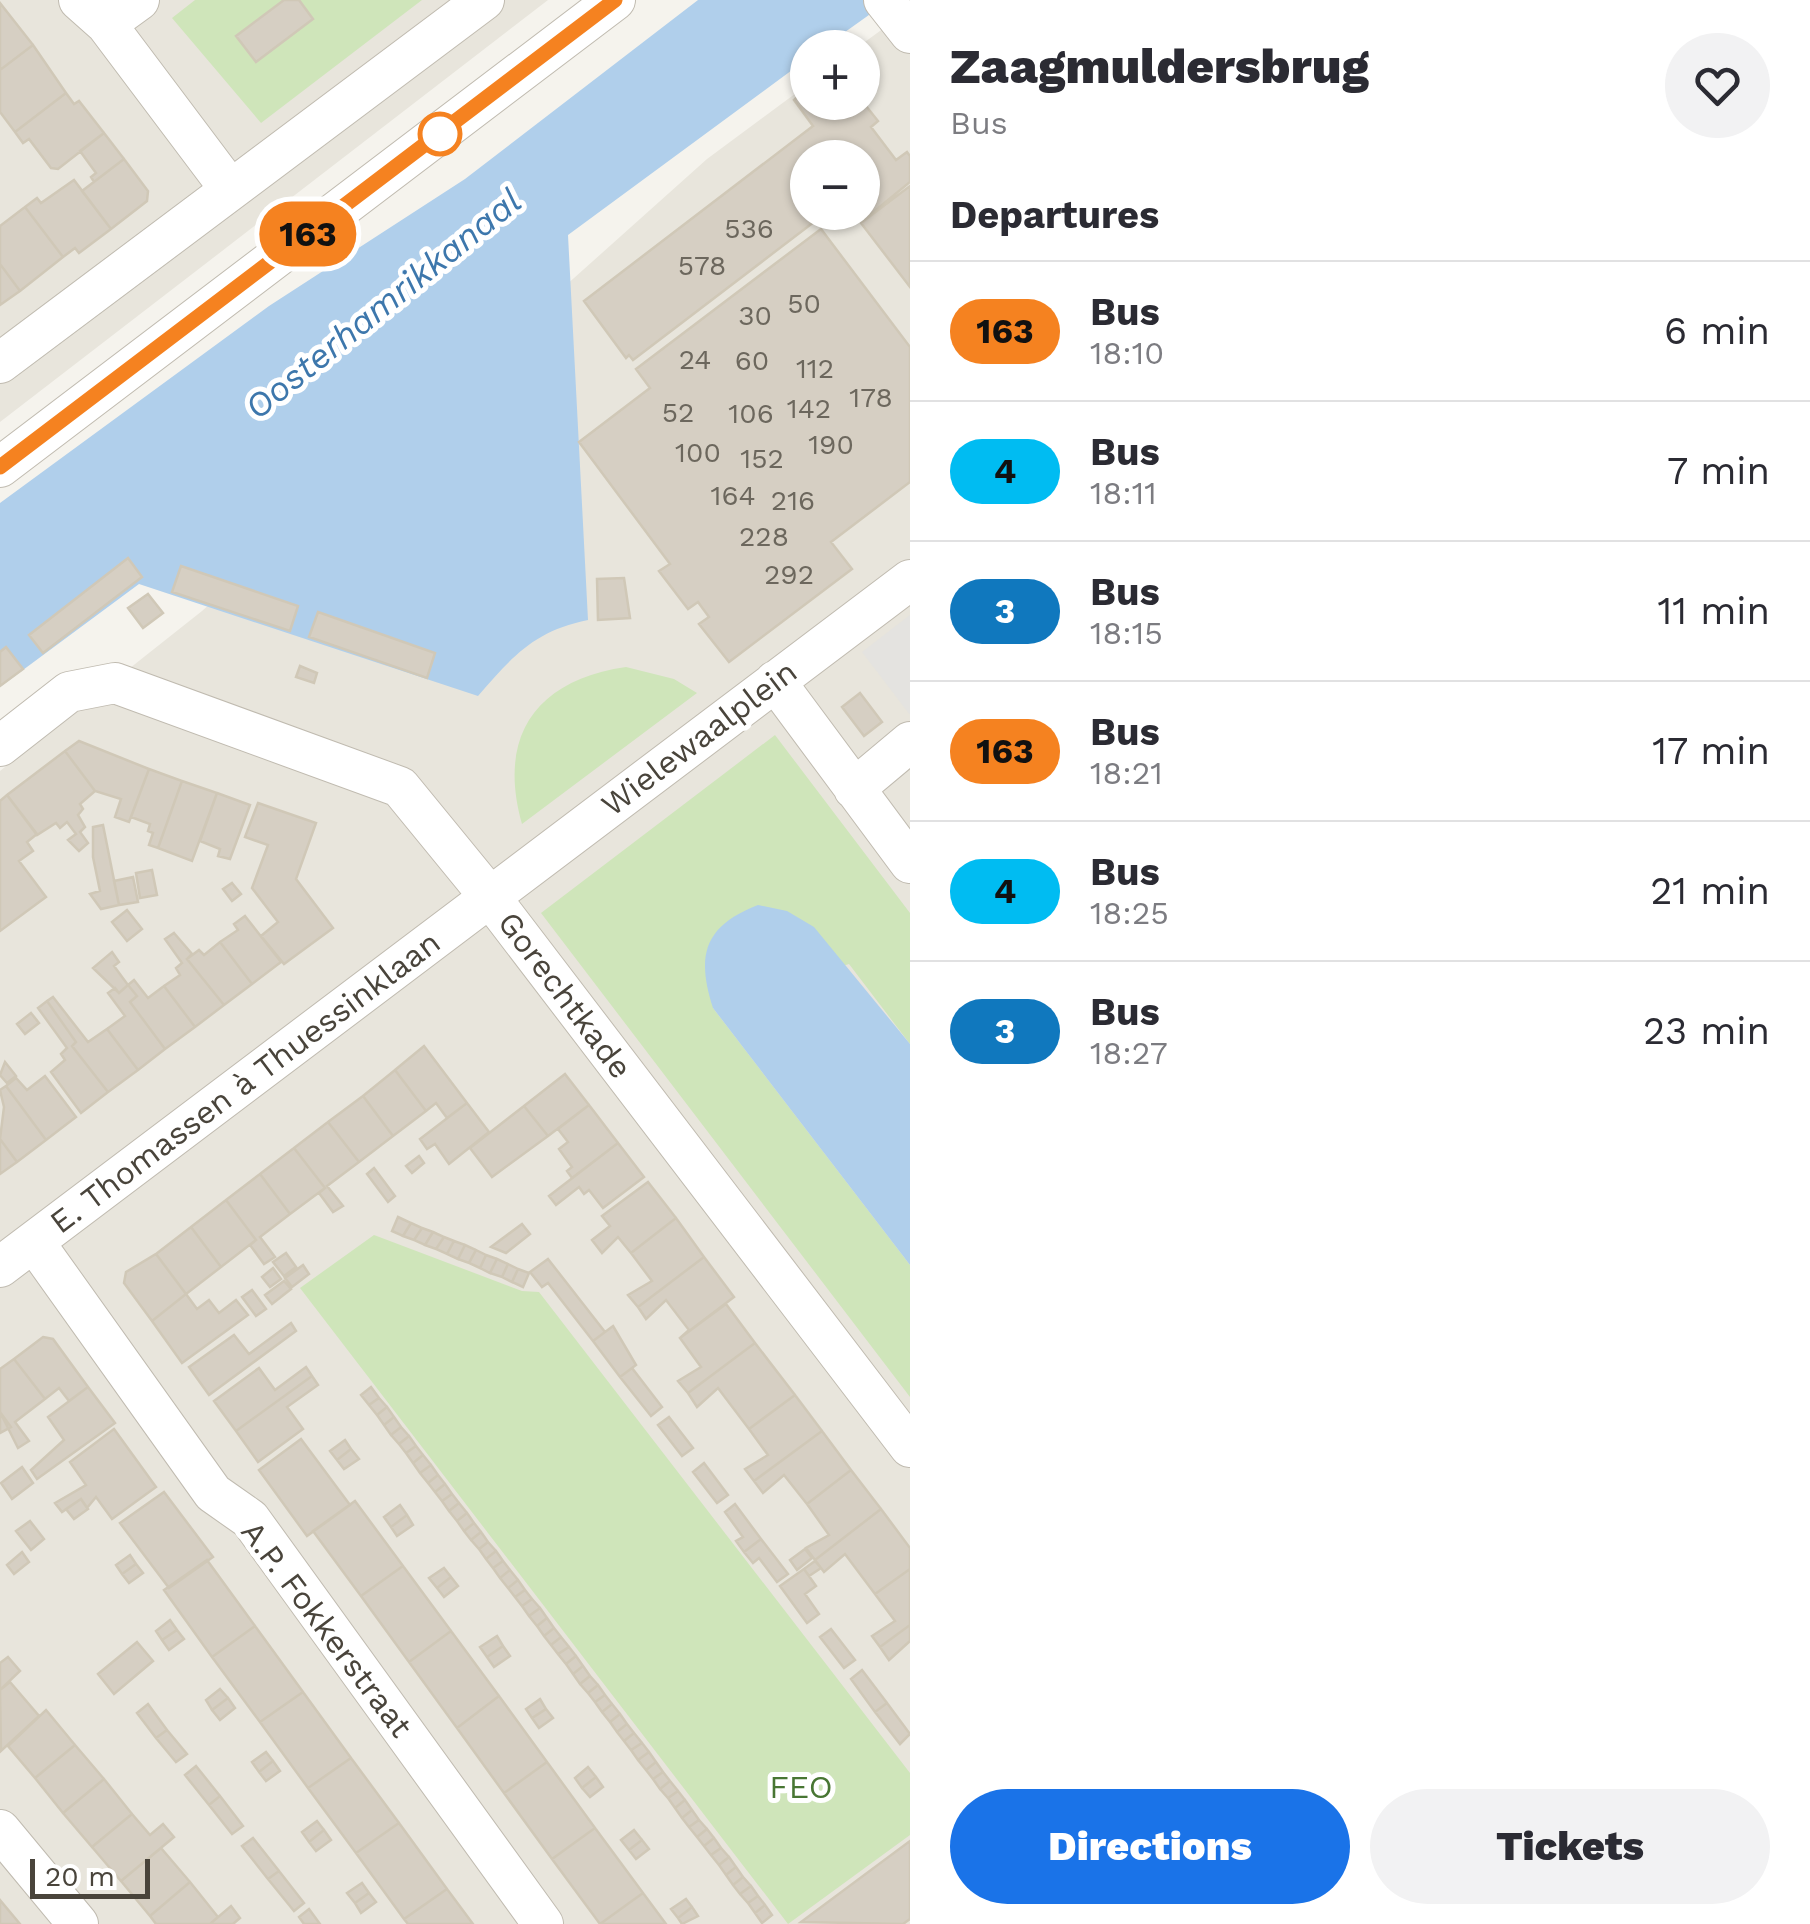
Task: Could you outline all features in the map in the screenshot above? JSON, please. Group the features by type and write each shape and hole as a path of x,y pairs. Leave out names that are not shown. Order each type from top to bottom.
{"street":[{"path":"139,0 93,12 230,189"},
{"path":"0,363 484,0"},
{"path":"0,467 615,0"},
{"name":"Wielewaalplein","path":"490,896 910,580"},
{"path":"774,681 910,863"},
{"name":"Gorechtkade","path":"0,746 69,692 115,683 400,787 490,896 910,1447"},
{"path":"854,789 910,742"},
{"name":"E. Thomassen à Thuessinklaan","path":"0,1267 490,896"},
{"name":"A.P. Fokkerstraat","path":"34,1242 213,1492 250,1519 544,1924"},
{"path":"0,1830 78,1924"}],"shaded area":[{"path":"0,0 548,0 0,422"},
{"path":"910,9 910,1924 0,1924 0,771 202,611 707,159 790,98 790,120 880,120 880,31"},
{"path":"910,615 910,715 862,652"}],"green space":[{"path":"195,0 422,0 261,123 172,18"},
{"path":"626,667 674,679 697,693 522,824 515,764 520,739 531,717 547,699 568,685"},
{"path":"775,735 910,913 910,1044 849,964 713,1008 910,1265 910,1397 541,913"},
{"name":"FEO","path":"374,1235 522,1291 539,1292 910,1773 910,1835 788,1924 300,1288"}],"water":[{"name":"Oosterhamrikkanaal","path":"698,0 890,0 848,30 790,30 790,72 568,235 588,620 539,638 502,669 478,696 139,584 0,687 0,503 269,306 465,179"},
{"path":"758,905 787,911 814,927 910,1044 910,1265 713,1008 705,972 709,944 726,922"}],"building":[{"path":"284,0 299,0 313,19 256,62 236,36"},
{"path":"0,3 33,45 0,70"},
{"path":"33,45 66,93 15,132 0,112 0,70"},
{"path":"66,93 74,104 79,101 104,133 58,169 51,168 29,139 23,143 15,132"},
{"path":"809,120 877,120 871,127 896,160 907,152 910,156 910,182 880,207 880,140 795,140 813,126"},
{"path":"104,133 124,159 94,182 91,177 96,173 80,151"},
{"path":"790,144 790,230 803,230 633,360 629,355 626,358 584,301"},
{"path":"124,159 148,191 147,201 111,229 82,191"},
{"path":"74,180 111,229 79,253 75,248 63,257 25,207 37,198 41,203"},
{"path":"910,186 910,287 866,230 880,230 880,209"},
{"path":"25,207 63,257 20,291 0,264 0,226"},
{"path":"820,230 910,347 910,482 831,542 852,569 729,662 699,624 709,617 698,602 688,609 659,571 670,564 579,442 650,388 636,369"},
{"path":"0,264 20,291 0,305"},
{"path":"128,558 142,577 43,653 29,635"},
{"path":"181,566 298,606 290,631 172,592"},
{"path":"624,578 630,618 598,620 597,579"},
{"path":"148,594 163,613 143,628 128,608"},
{"path":"318,612 435,653 427,678 309,637"},
{"path":"6,647 23,669 0,686 0,652"},
{"path":"300,666 317,673 314,683 296,677"},
{"path":"860,693 882,722 864,736 842,707"},
{"path":"79,741 149,769 129,822 115,817 121,799 95,791 65,751"},
{"path":"65,751 95,791 80,804 83,809 78,815 85,827 80,832 88,843 79,851 68,840 76,834 67,822 60,828 56,823 37,835 7,795"},
{"path":"149,769 182,781 158,848 149,845 153,833 148,831 150,824 131,817"},
{"path":"182,781 217,793 192,861 158,848"},
{"path":"217,793 250,805 230,859 218,856 220,849 200,841"},
{"path":"7,795 37,834 27,842 33,851 19,861 46,897 0,931 0,801"},
{"path":"258,803 316,823 296,879 333,928 284,964 261,936 278,922 252,888 268,845 245,837"},
{"path":"103,825 119,905 101,909 90,894 100,891 93,857 93,827"},
{"path":"152,870 157,895 140,898 136,873"},
{"path":"133,877 138,902 119,905 114,881"},
{"path":"232,883 241,894 232,901 223,889"},
{"path":"127,910 142,929 127,941 112,922"},
{"path":"245,916 281,962 252,984 220,942 238,930 234,924"},
{"path":"174,933 192,954 187,959 224,1005 195,1027 164,986 180,975 176,968 182,963 165,939"},
{"path":"220,942 252,984 224,1005 187,959 199,950 204,955"},
{"path":"112,952 119,962 114,966 128,985 119,993 93,968"},
{"path":"134,980 148,998 164,986 195,1027 165,1049 130,1002 137,996 128,985"},
{"path":"128,985 137,996 130,1002 165,1049 138,1070 107,1029 125,1016 108,993 115,988 119,993"},
{"path":"53,997 88,1042 107,1029 138,1070 108,1092 72,1046 76,1042 47,1001"},
{"path":"47,1001 76,1042 72,1046 108,1092 81,1113 51,1072 65,1060 61,1054 67,1048 38,1008"},
{"path":"31,1013 39,1023 25,1034 17,1024"},
{"path":"424,1046 467,1103 447,1118 436,1103 426,1111 395,1070"},
{"path":"5,1062 16,1076 7,1083 0,1075"},
{"path":"395,1070 426,1111 393,1136 363,1096"},
{"path":"565,1074 589,1105 548,1136 524,1106"},
{"path":"45,1076 76,1117 46,1140 6,1086 16,1078 27,1090"},
{"path":"6,1086 46,1140 17,1162 0,1139 4,1107 0,1090"},
{"path":"363,1096 393,1136 359,1162 328,1122"},
{"path":"467,1103 489,1132 449,1164 435,1144 427,1149 420,1139"},
{"path":"589,1105 618,1143 572,1178 567,1171 572,1167 559,1149 568,1142 558,1129"},
{"path":"524,1106 548,1136 492,1177 470,1148"},
{"path":"328,1122 359,1162 327,1186 343,1206 333,1212 319,1193 325,1188 294,1148"},
{"path":"0,1139 17,1162 0,1174"},
{"path":"618,1143 644,1177 603,1208 589,1190 584,1194 579,1187 556,1205 549,1196"},
{"path":"294,1148 325,1188 290,1214 260,1174"},
{"path":"419,1156 424,1163 412,1173 406,1166"},
{"path":"374,1168 395,1196 388,1202 367,1174"},
{"path":"260,1174 290,1214 260,1237 275,1257 264,1264 250,1245 256,1240 226,1200"},
{"path":"648,1182 676,1218 631,1253 618,1237 602,1253 592,1240 610,1226 602,1216"},
{"path":"226,1200 256,1240 221,1267 191,1227"},
{"path":"398,1217 411,1223 403,1236 392,1231"},
{"path":"676,1218 704,1257 638,1307 628,1295 652,1281 631,1253"},
{"path":"411,1223 422,1228 414,1240 403,1236"},
{"path":"522,1224 530,1234 506,1253 491,1247"},
{"path":"191,1227 221,1267 186,1294 156,1254"},
{"path":"422,1228 433,1232 425,1245 414,1240"},
{"path":"433,1232 444,1237 436,1249 425,1245"},
{"path":"444,1237 454,1241 447,1254 436,1249"},
{"path":"454,1241 465,1245 458,1259 447,1254"},
{"path":"465,1245 476,1250 469,1263 458,1259"},
{"path":"476,1250 486,1255 480,1268 469,1263"},
{"path":"286,1253 296,1267 284,1276 273,1262"},
{"path":"156,1254 186,1294 152,1321 124,1283 126,1272"},
{"path":"486,1255 497,1259 490,1273 480,1268"},
{"path":"704,1257 734,1297 680,1338 689,1330 666,1300 646,1319 638,1307"},
{"path":"497,1259 508,1264 502,1277 490,1273"},
{"path":"548,1259 605,1332 593,1341 548,1283 542,1287 530,1272"},
{"path":"508,1264 518,1269 512,1282 502,1277"},
{"path":"303,1265 309,1274 292,1287 285,1278"},
{"path":"273,1268 281,1279 270,1287 262,1277"},
{"path":"518,1269 529,1273 523,1287 512,1282"},
{"path":"284,1281 291,1289 272,1304 265,1295"},
{"path":"252,1290 266,1309 256,1316 242,1297"},
{"path":"186,1294 197,1309 209,1300 219,1313 236,1300 248,1315 182,1363 152,1321"},
{"path":"726,1304 755,1343 688,1393 678,1381 701,1367 680,1338"},
{"path":"291,1323 296,1331 209,1395 189,1367 234,1335 249,1354"},
{"path":"613,1326 636,1365 620,1377 593,1341"},
{"path":"43,1337 53,1339 88,1387 69,1401 59,1388 45,1399 14,1359"},
{"path":"755,1343 795,1395 749,1429 718,1388 697,1407 688,1393"},
{"path":"14,1359 45,1399 15,1422 29,1441 18,1448 0,1412 0,1369"},
{"path":"306,1367 312,1376 236,1431 214,1401 259,1368 275,1390"},
{"path":"632,1368 662,1407 651,1416 620,1377"},
{"path":"312,1376 318,1385 287,1407 303,1429 258,1462 236,1431"},
{"path":"88,1387 115,1423 37,1479 31,1470 64,1440 48,1417"},
{"path":"371,1387 379,1398 369,1405 361,1395"},
{"path":"795,1395 822,1431 754,1481 745,1469 768,1455 749,1429"},
{"path":"379,1398 387,1407 377,1415 369,1405"},
{"path":"387,1407 394,1417 384,1425 377,1415"},
{"path":"0,1412 11,1427 0,1433"},
{"path":"394,1417 401,1427 391,1435 384,1425"},
{"path":"669,1417 693,1448 682,1456 658,1425"},
{"path":"401,1427 409,1436 399,1444 391,1435"},
{"path":"114,1429 156,1487 112,1519 96,1497 87,1508 81,1499 62,1512 55,1503 86,1485 70,1462"},
{"path":"822,1431 851,1470 807,1504 784,1475 763,1493 754,1481"},
{"path":"409,1436 416,1446 406,1453 399,1444"},
{"path":"301,1439 350,1505 307,1536 259,1470"},
{"path":"345,1440 351,1449 337,1460 330,1451"},
{"path":"416,1446 423,1455 413,1463 406,1453"},
{"path":"351,1449 359,1459 344,1469 337,1460"},
{"path":"423,1455 431,1465 420,1473 413,1463"},
{"path":"704,1463 728,1495 717,1503 693,1472"},
{"path":"431,1465 438,1475 428,1483 420,1473"},
{"path":"22,1467 33,1483 12,1499 1,1483"},
{"path":"851,1470 881,1509 815,1560 806,1548 829,1535 807,1504"},
{"path":"438,1475 445,1484 435,1492 428,1483"},
{"path":"445,1484 452,1494 442,1501 435,1492"},
{"path":"164,1492 213,1557 169,1588 120,1523"},
{"path":"452,1494 459,1503 449,1511 442,1501"},
{"path":"81,1499 88,1509 74,1519 66,1509"},
{"path":"355,1501 403,1566 361,1596 313,1531"},
{"path":"459,1503 467,1513 457,1521 449,1511"},
{"path":"735,1504 761,1539 744,1552 736,1541 743,1537 725,1512"},
{"path":"400,1505 407,1515 391,1527 384,1517"},
{"path":"881,1509 910,1548 910,1569 875,1594 845,1554 824,1572 815,1560"},
{"path":"467,1513 474,1523 464,1531 457,1521"},
{"path":"407,1515 413,1525 397,1536 391,1527"},
{"path":"30,1521 44,1539 31,1550 16,1531"},
{"path":"474,1523 481,1532 471,1540 464,1531"},
{"path":"481,1532 488,1542 479,1549 471,1540"},
{"path":"761,1539 788,1574 777,1582 759,1558 753,1563 744,1552"},
{"path":"488,1542 496,1551 486,1559 479,1549"},
{"path":"805,1549 812,1558 797,1570 790,1560"},
{"path":"496,1551 503,1561 493,1568 486,1559"},
{"path":"22,1552 29,1562 14,1574 7,1565"},
{"path":"130,1555 136,1564 122,1574 116,1565"},
{"path":"207,1560 255,1626 212,1657 164,1590"},
{"path":"503,1561 510,1570 500,1578 493,1568"},
{"path":"815,1561 821,1568 809,1576 804,1569"},
{"path":"136,1564 143,1573 129,1583 122,1574"},
{"path":"403,1566 451,1631 409,1662 361,1596"},
{"path":"444,1568 451,1577 437,1588 429,1578"},
{"path":"804,1569 816,1586 805,1594 819,1614 807,1623 780,1586"},
{"path":"910,1569 910,1625 880,1647 872,1636 895,1621 875,1594"},
{"path":"510,1570 518,1580 508,1588 500,1578"},
{"path":"451,1577 458,1586 444,1597 437,1588"},
{"path":"518,1580 525,1590 515,1597 508,1588"},
{"path":"525,1590 532,1599 522,1606 515,1597"},
{"path":"532,1599 540,1608 529,1616 522,1606"},
{"path":"540,1608 547,1618 537,1626 529,1616"},
{"path":"547,1618 554,1628 544,1636 537,1626"},
{"path":"170,1620 177,1630 162,1640 156,1631"},
{"path":"910,1625 910,1641 889,1660 880,1647"},
{"path":"255,1626 303,1692 260,1722 212,1657"},
{"path":"554,1628 561,1637 551,1645 544,1636"},
{"path":"831,1629 855,1660 844,1668 820,1637"},
{"path":"177,1630 184,1639 169,1650 162,1640"},
{"path":"451,1631 499,1696 457,1728 409,1662"},
{"path":"497,1636 503,1646 487,1657 480,1647"},
{"path":"561,1637 569,1647 558,1654 551,1645"},
{"path":"137,1642 153,1661 114,1694 98,1674"},
{"path":"503,1646 510,1656 494,1667 487,1657"},
{"path":"569,1647 576,1656 566,1664 558,1654"},
{"path":"576,1656 583,1666 573,1674 566,1664"},
{"path":"8,1657 20,1671 0,1690 0,1663"},
{"path":"583,1666 590,1676 580,1684 573,1674"},
{"path":"862,1670 887,1703 875,1712 851,1679"},
{"path":"590,1676 598,1685 588,1693 580,1684"},
{"path":"10,1682 39,1716 1,1751 0,1690"},
{"path":"598,1685 605,1695 595,1702 588,1693"},
{"path":"220,1689 228,1698 212,1710 206,1700"},
{"path":"303,1692 351,1758 308,1788 260,1722"},
{"path":"605,1695 612,1704 602,1712 595,1702"},
{"path":"499,1696 547,1762 504,1793 457,1728"},
{"path":"228,1698 235,1708 220,1720 212,1710"},
{"path":"540,1699 546,1709 532,1718 526,1709"},
{"path":"887,1703 910,1734 900,1744 875,1712"},
{"path":"148,1704 167,1730 156,1738 137,1713"},
{"path":"612,1704 620,1714 610,1722 602,1712"},
{"path":"546,1709 553,1718 539,1728 532,1718"},
{"path":"46,1710 75,1745 35,1778 8,1746"},
{"path":"620,1714 627,1724 617,1732 610,1722"},
{"path":"627,1724 634,1733 624,1741 617,1732"},
{"path":"167,1730 187,1754 176,1762 156,1738"},
{"path":"634,1733 642,1743 631,1750 624,1741"},
{"path":"642,1743 649,1752 638,1760 631,1750"},
{"path":"75,1745 104,1779 63,1813 35,1778"},
{"path":"266,1752 273,1761 259,1772 252,1762"},
{"path":"649,1752 656,1762 646,1770 638,1760"},
{"path":"351,1758 399,1823 356,1853 308,1788"},
{"path":"273,1761 280,1771 266,1781 259,1772"},
{"path":"547,1762 595,1828 552,1859 504,1793"},
{"path":"656,1762 663,1772 653,1779 646,1770"},
{"path":"196,1766 220,1796 209,1805 185,1775"},
{"path":"588,1767 596,1777 582,1788 575,1778"},
{"path":"663,1772 670,1781 660,1789 653,1779"},
{"path":"596,1777 603,1787 590,1797 582,1788"},
{"path":"104,1779 132,1814 92,1847 63,1813"},
{"path":"670,1781 678,1791 668,1798 660,1789"},
{"path":"678,1791 685,1800 675,1808 668,1798"},
{"path":"220,1796 243,1826 232,1834 209,1805"},
{"path":"685,1800 692,1810 682,1818 675,1808"},
{"path":"692,1810 699,1820 689,1827 682,1818"},
{"path":"132,1814 150,1835 163,1824 174,1837 121,1881 92,1847"},
{"path":"699,1820 707,1829 697,1837 689,1827"},
{"path":"317,1821 324,1830 309,1842 302,1832"},
{"path":"399,1823 447,1889 404,1919 356,1853"},
{"path":"595,1828 643,1893 600,1924 552,1859"},
{"path":"707,1829 714,1838 704,1846 697,1837"},
{"path":"324,1830 331,1840 316,1851 309,1842"},
{"path":"634,1830 642,1840 629,1850 621,1840"},
{"path":"253,1838 279,1871 268,1879 242,1846"},
{"path":"714,1838 721,1848 711,1855 704,1846"},
{"path":"642,1840 649,1849 636,1859 629,1850"},
{"path":"910,1841 910,1919 903,1924 801,1922"},
{"path":"161,1848 190,1882 150,1916 121,1881"},
{"path":"721,1848 729,1857 719,1865 711,1855"},
{"path":"729,1857 736,1867 726,1875 719,1865"},
{"path":"736,1867 743,1877 733,1885 726,1875"},
{"path":"279,1871 304,1903 294,1911 268,1879"},
{"path":"743,1877 751,1886 740,1894 733,1885"},
{"path":"190,1882 218,1917 210,1924 156,1924 150,1916"},
{"path":"362,1883 369,1893 355,1903 347,1893"},
{"path":"751,1886 758,1896 748,1903 740,1894"},
{"path":"447,1889 473,1924 408,1924 404,1919"},
{"path":"369,1893 376,1902 361,1913 355,1903"},
{"path":"643,1893 666,1924 600,1924"},
{"path":"758,1896 765,1905 755,1913 748,1903"},
{"path":"686,1899 692,1907 678,1918 671,1909"},
{"path":"0,1900 20,1924 0,1924"},
{"path":"765,1905 772,1915 762,1923 755,1913"},
{"path":"231,1906 240,1918 233,1924 210,1924"},
{"path":"692,1907 698,1916 682,1924 678,1918"},
{"path":"309,1909 320,1924 304,1924 299,1917"}],"bus line":[{"name":"163","path":"0,467 615,0"}]}
